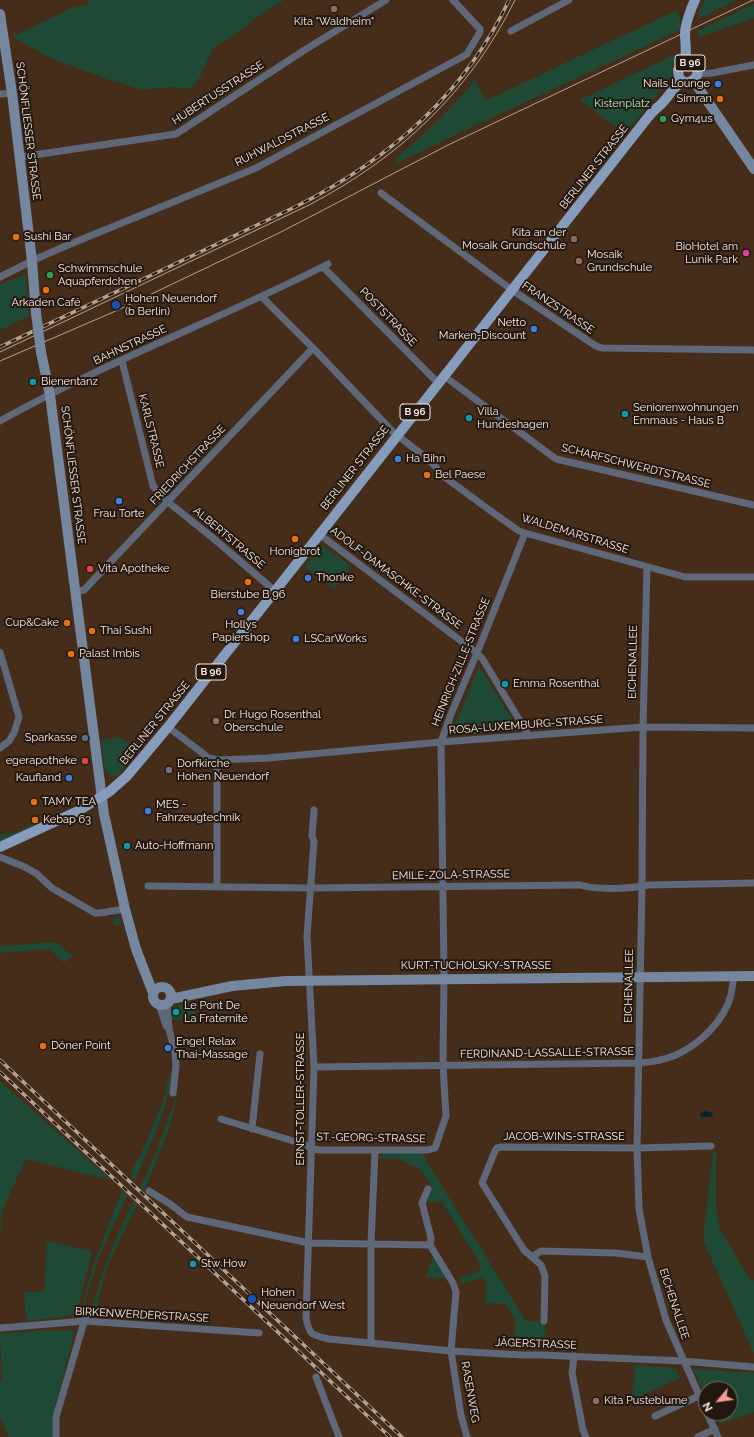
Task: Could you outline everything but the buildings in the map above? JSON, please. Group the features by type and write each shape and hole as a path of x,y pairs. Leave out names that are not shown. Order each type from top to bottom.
{"main road":[{"name":"B 96","path":"690,73 688,22 694,1"},
{"name":"SCHÖNFLIESSER STRASSE","path":"0,14 20,157 41,352 50,395 101,797 125,909 134,942 144,968 156,990"},
{"name":"BERLINER STRASSE","path":"101,797 127,776 168,727 653,111 690,73 679,67 678,73 655,105 653,111"},
{"path":"690,73 754,170"},
{"name":"B 96","path":"0,847 65,818 101,797"},
{"name":"KURT-TUCHOLSKY-STRASSE","path":"167,1000 250,984 309,980 754,976"},
{"path":"166,987 167,1000 153,999 156,990 166,987"}],"street":[{"name":"HUBERTUSSTRASSE","path":"20,157 176,134 303,51 386,0"},
{"name":"RUHWALDSTRASSE","path":"0,277 74,242 256,168 467,54 480,32 479,28 453,0"},
{"path":"511,31 569,0"},
{"path":"690,73 712,73 754,65"},
{"path":"0,94 12,93"},
{"name":"FRANZSTRASSE","path":"381,192 512,290 596,346 602,348 754,350"},
{"name":"BAHNSTRASSE","path":"0,421 50,395 326,265"},
{"name":"POSTSTRASSE","path":"326,265 441,379"},
{"name":"WALDEMARSTRASSE","path":"262,296 396,436 429,460 442,476 519,531 692,578 754,577"},
{"name":"FRIEDRICHSTRASSE","path":"75,592 84,590 313,348"},
{"name":"KARLSTRASSE","path":"122,361 154,486 168,502"},
{"name":"SCHARFSCHWERDTSTRASSE","path":"441,379 556,459 754,506"},
{"name":"ALBERTSTRASSE","path":"168,502 275,591"},
{"name":"HEINRICH-ZILLE-STRASSE","path":"446,1116 443,1065 444,979 441,742 525,533"},
{"name":"ADOLF-DAMASCHKE-STRASSE","path":"319,534 477,653 482,658 528,736"},
{"name":"EICHENALLEE","path":"647,567 642,727 642,886 637,1148 639,1209 648,1256 666,1320 698,1394"},
{"path":"0,652 19,716 14,733 9,741 0,748"},
{"path":"168,727 209,758 216,760 217,887"},
{"name":"ROSA-LUXEMBURG-STRASSE","path":"216,760 268,758 441,742 642,727 754,728"},
{"name":"ERNST-TOLLER-STRASSE","path":"314,810 312,836 314,841 307,936 314,1068 310,1243 306,1317 310,1333 317,1336"},
{"path":"0,857 25,866 37,874 52,888 95,913 100,914 125,909"},
{"name":"EMILE-ZOLA-STRASSE","path":"148,886 311,888 580,884 589,888 648,885 754,883"},
{"name":"FERDINAND-LASSALLE-STRASSE","path":"314,1068 639,1063 658,1060 675,1055 693,1046 712,1030 723,1013 730,996 734,976"},
{"path":"167,1000 166,1026 169,1029 176,1053 173,1092"},
{"path":"252,1129 260,1054"},
{"name":"ST.-GEORG-STRASSE","path":"221,1119 302,1144 313,1149 375,1151 428,1150 435,1148 446,1116"},
{"name":"JACOB-WINS-STRASSE","path":"544,1321 545,1276 541,1265 524,1250 482,1183 497,1148 637,1148 711,1146"},
{"path":"371,1343 371,1243 375,1151"},
{"path":"149,1191 170,1204 186,1217 310,1243 430,1245 431,1238 422,1203 428,1189"},
{"name":"RASENWEG","path":"430,1245 453,1283 456,1292 452,1351 461,1415 467,1437"},
{"path":"532,1257 541,1251 616,1253 648,1256"},
{"path":"56,1437 56,1418 88,1312"},
{"name":"BIRKENWERDERSTRASSE","path":"0,1328 85,1321 260,1333"},
{"name":"JÄGERSTRASSE","path":"317,1336 452,1351 522,1356 574,1356 683,1361 754,1367"},
{"path":"574,1356 572,1373 583,1430 586,1437"},
{"path":"316,1377 338,1437"},
{"path":"655,1416 698,1396"},
{"name":"EICHENALLEE","path":"710,1421 718,1437"},
{"path":"698,1437 715,1430"}],"green space":[{"path":"88,0 284,0 213,48 200,77 191,89 170,87 142,90 53,59 12,37 73,7 89,4"},
{"path":"705,0 737,0 698,19 700,8"},
{"path":"754,4 754,18 703,36 699,36 697,31"},
{"path":"677,10 680,19 680,30 399,162 396,162 396,159 438,121 475,79 485,101"},
{"name":"Kistenplatz","path":"680,52 680,58 673,68 672,76 625,134 580,100"},
{"path":"26,274 29,316 0,330 0,285"},
{"path":"322,545 351,566 334,589 305,567"},
{"path":"479,666 519,730 512,731 511,727 503,728 503,731 451,735"},
{"path":"121,737 138,750 122,771 116,776 111,776 105,770 101,740"},
{"path":"44,821 0,842 0,835 23,830 22,828"},
{"path":"120,916 121,923 119,925 113,925 113,918"},
{"path":"57,942 68,953 75,953 64,963 50,949 0,953 0,946"},
{"path":"195,1001 195,1020 172,1020 173,1011 175,1008 182,1004"},
{"path":"171,1070 168,1096 152,1142 134,1182 131,1173 140,1156 162,1104"},
{"path":"0,1081 111,1180 26,1159 2,1213 0,1244"},
{"path":"179,1088 170,1126 145,1190 140,1188 156,1152"},
{"path":"713,1151 716,1151 716,1203 719,1227 750,1278 754,1281 754,1354 703,1240"},
{"path":"425,1152 424,1157 526,1321 546,1322 545,1347 514,1345 515,1320 506,1304 485,1303 486,1281 483,1278 462,1283 459,1277 471,1275 481,1269 479,1262 442,1202 427,1202 432,1187 421,1170 399,1159 379,1158 384,1153"},
{"path":"122,1191 128,1194 99,1257 81,1315 80,1314 93,1265"},
{"path":"134,1200 137,1205 107,1267 95,1313 93,1314 91,1313 104,1269"},
{"path":"47,1241 92,1251 78,1308 75,1315 26,1321 24,1292 45,1292"},
{"path":"433,1256 447,1279 426,1277"},
{"path":"75,1330 55,1407 54,1437 9,1437 0,1417 0,1381 2,1381 0,1334"},
{"path":"635,1365 675,1368 680,1378 632,1400"},
{"path":"693,1369 754,1373 754,1412 738,1417 738,1381 699,1381"},
{"path":"718,1421 728,1421 719,1424"}],"water":[{"path":"706,1111 712,1113 713,1116 701,1117 700,1113"}],"tram line":[{"path":"0,352 309,205 373,166 402,144 454,93 497,33 515,0"},
{"path":"0,361 118,310 279,233 450,144 753,0"}],"railway":[{"path":"0,347 295,207 329,189 361,168 392,146 420,122 446,95 470,66 491,34 509,0"},
{"path":"0,1060 402,1437"},
{"path":"0,1072 390,1437"}],"place":[{"name":"Kita \"Waldheim\"","path":"334,9"},
{"name":"Nails Lounge","path":"718,84"},
{"name":"Simran","path":"720,99"},
{"name":"Gym4us","path":"663,119"},
{"name":"Sushi Bar","path":"16,237"},
{"name":"Kita an der Mosaik Grundschule","path":"574,239"},
{"name":"BioHotel am Lunik Park","path":"746,253"},
{"name":"Mosaik Grundschule","path":"579,261"},
{"name":"Schwimmschule Aquapferdchen","path":"50,275"},
{"name":"Arkaden Café","path":"46,290"},
{"name":"Hohen Neuendorf (b Berlin)","path":"116,305"},
{"name":"Netto Marken-Discount","path":"534,329"},
{"name":"Bienentanz","path":"33,382"},
{"name":"Seniorenwohnungen Emmaus - Haus B","path":"625,414"},
{"name":"Villa Hundeshagen","path":"469,418"},
{"name":"Ha Bihn","path":"398,459"},
{"name":"Bel Paese","path":"427,475"},
{"name":"Frau Torte","path":"119,501"},
{"name":"Honigbrot","path":"295,539"},
{"name":"Vita Apotheke","path":"90,569"},
{"name":"Thonke","path":"308,578"},
{"name":"Bierstube B 96","path":"248,582"},
{"name":"Hollys Papiershop","path":"241,612"},
{"name":"Cup&Cake","path":"67,623"},
{"name":"Thai Sushi","path":"92,631"},
{"name":"LSCarWorks","path":"296,639"},
{"name":"Palast Imbis","path":"71,654"},
{"name":"Emma Rosenthal","path":"505,684"},
{"name":"Dr. Hugo Rosenthal Oberschule","path":"216,721"},
{"name":"Sparkasse","path":"85,738"},
{"name":"egerapotheke","path":"85,761"},
{"name":"Dorfkirche Hohen Neuendorf","path":"169,770"},
{"name":"Kaufland","path":"69,778"},
{"name":"TAMY TEA","path":"34,802"},
{"name":"MES - Fahrzeugtechnik","path":"148,811"},
{"name":"Kebap 63","path":"35,820"},
{"name":"Auto-Hoffmann","path":"127,846"},
{"name":"Le Pont De La Fraternité","path":"176,1012"},
{"name":"Döner Point","path":"43,1046"},
{"name":"Engel Relax Thai-Massage","path":"168,1048"},
{"name":"Stw How","path":"193,1264"},
{"name":"Hohen Neuendorf West","path":"252,1299"},
{"name":"Kita Pusteblume","path":"596,1401"}]}
